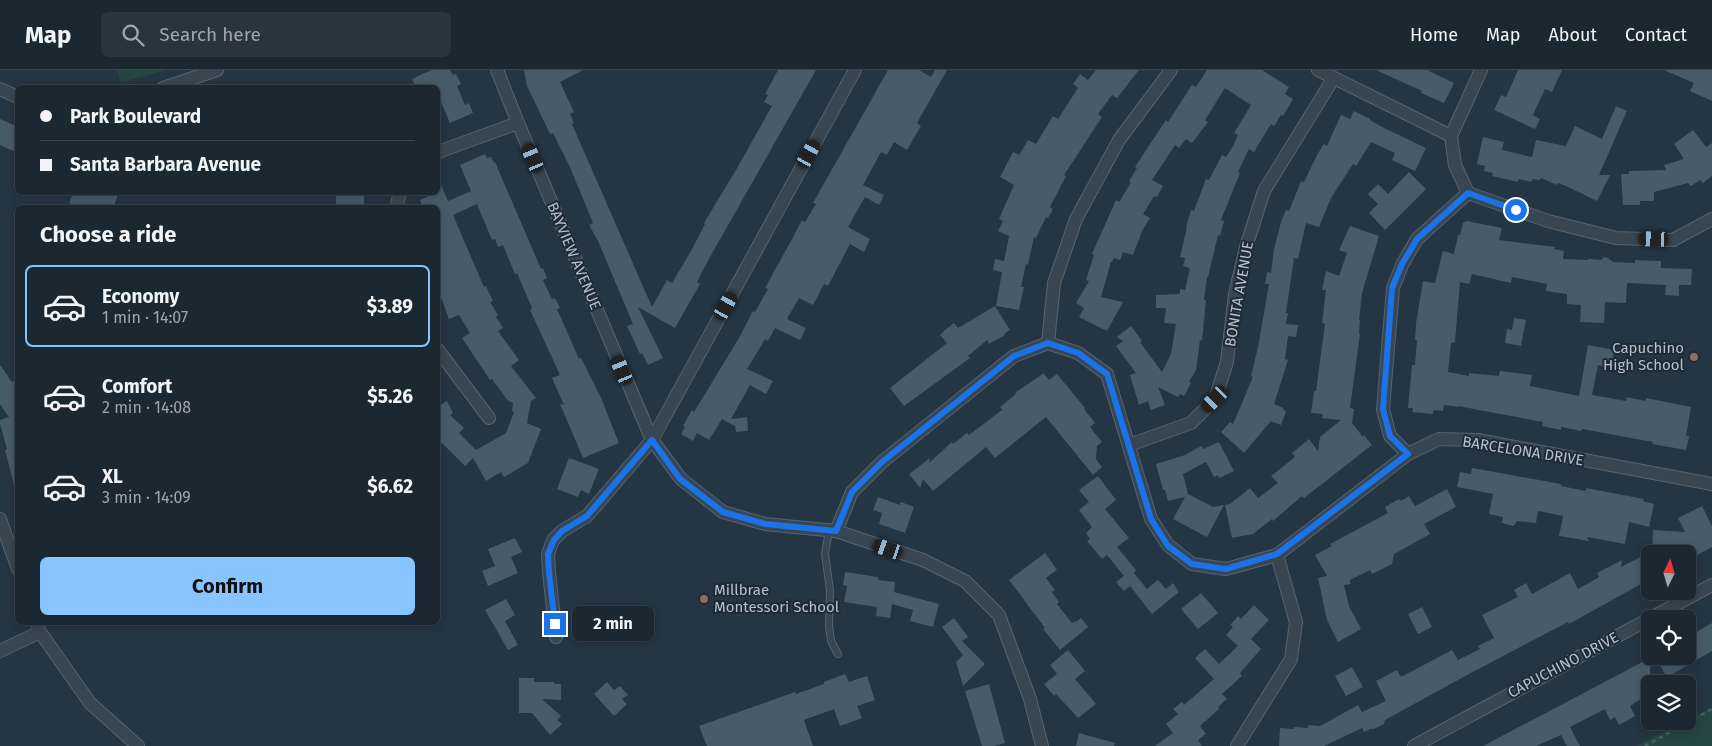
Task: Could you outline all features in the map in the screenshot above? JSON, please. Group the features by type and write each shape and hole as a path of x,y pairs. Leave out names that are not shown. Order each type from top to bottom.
{"street":[{"path":"172,85 217,70"},
{"name":"BAYVIEW AVENUE","path":"497,70 652,440 680,479 723,512 765,524 832,531 923,560 965,581 999,615 1030,700 1042,746"},
{"path":"556,637 548,563 548,554 554,540 562,531 587,516 652,440 855,70"},
{"path":"832,531 852,492 882,462 1014,356 1048,343 1054,283 1076,219 1119,140 1171,70"},
{"path":"1318,70 1451,136"},
{"path":"1481,70 1451,136 1455,165 1468,193 1548,221 1616,238 1672,240 1712,219"},
{"name":"BONITA AVENUE","path":"1129,444 1191,423 1215,399 1227,362 1235,294 1246,247 1264,191 1333,79"},
{"path":"0,89 15,96"},
{"path":"440,149 518,123"},
{"path":"1408,454 1390,436 1383,409 1392,288 1402,264 1417,239 1468,193"},
{"name":"BARCELONA DRIVE","path":"1048,343 1078,353 1107,374 1151,519 1168,546 1192,564 1226,569 1277,554 1408,454 1439,439 1478,440 1712,484"},
{"path":"440,353 489,418"},
{"path":"0,519 15,561"},
{"path":"1237,746 1291,659 1296,622 1277,554"},
{"name":"CAPUCHINO DRIVE","path":"1414,746 1712,585"},
{"path":"0,651 38,627 90,703 138,746"}],"lane":[{"path":"832,531 825,554 830,590 829,626 831,641 838,654"}],"path":[{"path":"1645,746 1712,709"}],"green space":[{"path":"117,70 166,70 121,83"},
{"path":"1712,707 1712,746 1636,746 1667,730 1696,730 1696,716"}],"building":[{"path":"431,70 450,70 453,75 456,74 461,84 457,86 465,105 469,103 473,113 450,123 440,100 440,85 415,85 412,79"},
{"path":"524,70 583,70 560,82 574,112 570,114 574,123 572,124 652,307 667,280 672,283 691,251 704,223 772,106 764,102 768,95 765,94 778,70 816,70 705,266 697,282 700,284 675,328 638,307 663,358 648,365 642,353 640,354 627,326 633,324 598,241 589,225 593,223 569,165 553,133 550,134 527,86"},
{"path":"888,70 919,70 931,77 935,70 947,70 917,123 921,126 907,150 894,142 887,155 881,152 863,185 884,195 879,205 865,197 848,227 870,239 864,252 850,244 828,286 824,284 813,305 799,298 787,319 806,328 800,340 775,328 768,341 765,339 747,369 773,381 766,394 750,385 731,419 747,417 748,431 736,432 735,426 722,419 709,440 697,433 693,441 681,434 685,427 683,426 692,410 694,412 739,338 753,311 755,312 768,289 765,288 802,220 805,222 816,204 813,203"},
{"path":"1096,70 1139,70 1117,98 1112,95 1098,114 1102,117 1064,175 1066,176 1050,207 1053,209 1048,218 1046,217 1036,238 1034,237 1021,287 1024,287 1019,310 996,306 1002,272 993,270 995,259 1004,261 1009,236 998,231 1003,221 999,219 1014,185 1000,177 1013,152 1019,155 1028,140 1036,144 1053,116 1058,119 1078,88 1073,84 1080,74 1088,80"},
{"path":"1207,70 1262,70 1289,87 1285,94 1293,99 1283,116 1281,115 1274,126 1271,124 1254,152 1249,149 1238,172 1240,173 1221,220 1224,221 1220,236 1218,235 1207,277 1202,341 1200,340 1196,370 1189,382 1191,383 1184,396 1180,394 1178,397 1158,387 1165,405 1151,410 1148,401 1139,405 1130,375 1136,373 1116,346 1123,341 1117,337 1131,326 1162,372 1171,354 1176,324 1164,323 1166,308 1156,308 1156,295 1180,294 1180,289 1185,290 1190,268 1183,266 1185,258 1180,257 1191,210 1194,211 1206,179 1209,180 1222,155 1226,157 1233,146 1238,135 1234,133 1251,105 1225,88 1205,120 1208,122 1192,143 1186,139 1179,148 1175,145 1152,180 1163,186 1157,197 1154,196 1143,214 1150,218 1143,229 1133,255 1123,252 1120,260 1114,258 1111,262 1101,297 1123,302 1107,331 1079,317 1084,308 1076,303 1089,281 1086,280 1094,255 1092,254 1116,200 1119,202 1131,182 1129,181 1137,168 1135,167 1166,120 1168,122 1192,85 1196,87"},
{"path":"1376,70 1427,70 1454,83 1444,103"},
{"path":"1518,70 1562,70 1552,92 1545,89 1533,115 1540,119 1535,129 1494,110 1501,95 1506,97"},
{"path":"1664,70 1712,70 1712,101 1690,91 1694,83"},
{"path":"1616,106 1627,111 1599,175 1610,175 1597,201 1566,186 1558,183 1557,185 1541,178 1540,180 1532,179 1532,182 1519,179 1518,182 1492,176 1493,173 1484,171 1485,166 1477,164 1483,137 1504,142 1502,150 1532,157 1536,140 1566,146 1575,126 1602,139"},
{"path":"1354,111 1426,148 1415,171 1392,160 1395,153 1371,142 1356,166 1353,164 1331,198 1319,227 1306,223 1298,259 1294,258 1286,313 1288,313 1286,324 1298,325 1296,337 1288,336 1285,359 1288,360 1274,404 1283,408 1286,412 1281,425 1271,421 1244,453 1221,432 1230,422 1233,424 1253,377 1251,376 1269,284 1265,284 1267,272 1271,273 1274,249 1281,222 1286,210 1289,211 1301,181 1304,182 1324,144 1327,146 1341,115 1350,119"},
{"path":"0,119 15,126 15,152 0,145"},
{"path":"1693,130 1706,147 1712,143 1712,176 1703,183 1700,180 1691,186 1688,183 1654,192 1654,201 1640,201 1640,205 1623,205 1621,174 1629,174 1629,171 1666,170 1664,165 1684,159 1674,144"},
{"path":"485,154 487,158 491,157 495,162 541,269 543,268 547,278 543,280 552,299 555,298 560,308 557,309 579,359 581,358 601,398 619,443 583,458 560,404 564,405 552,378 560,375 530,310 532,308 517,273 515,274 503,245 498,247 495,239 492,240 477,204 453,215 484,287 486,286 493,301 490,302 503,328 498,331 519,360 511,366 536,398 531,401 527,423 541,429 528,463 504,477 501,472 486,481 473,458 465,466 440,441 440,405 447,401 453,413 450,415 464,428 459,433 476,450 506,433 514,412 512,411 513,403 508,401 492,379 490,380 462,338 470,333 459,315 449,319 440,295 440,205 422,205 420,200 431,195 440,195 440,183 448,201 471,191 460,165"},
{"path":"1409,172 1426,189 1385,230 1369,213 1378,204 1368,194 1378,184 1388,194"},
{"path":"73,195 118,195 114,205 73,205 69,203"},
{"path":"336,195 364,195 364,205 336,205"},
{"path":"1467,221 1502,228 1499,240 1555,247 1554,249 1564,251 1563,259 1601,260 1604,257 1613,262 1635,263 1635,260 1661,261 1661,268 1692,269 1691,285 1679,285 1679,296 1665,295 1666,285 1627,283 1626,303 1605,302 1604,323 1580,322 1581,305 1567,304 1567,294 1546,291 1547,284 1512,277 1511,283 1472,274 1469,284 1460,282 1455,342 1451,343 1448,372 1469,376 1469,373 1499,376 1500,371 1532,375 1530,386 1579,396 1588,345 1614,350 1611,368 1598,365 1592,395 1626,401 1627,397 1646,401 1646,398 1691,407 1686,436 1689,436 1686,450 1582,429 1581,431 1561,427 1561,430 1542,426 1543,422 1458,406 1444,405 1443,411 1434,410 1433,414 1412,412 1413,408 1408,408 1412,365 1415,365 1416,323 1423,281 1435,283 1443,251 1454,254 1458,235 1460,235 1463,223"},
{"path":"1350,226 1379,236 1362,293 1359,320 1360,334 1350,408 1354,409 1352,423 1372,445 1304,498 1302,496 1273,521 1272,519 1253,534 1232,538 1225,505 1230,504 1250,488 1258,498 1278,483 1271,476 1295,457 1292,453 1309,439 1318,451 1320,437 1341,420 1322,418 1323,414 1311,413 1314,391 1316,391 1325,324 1322,323 1326,290 1322,290 1326,271 1339,276 1347,253 1339,250"},
{"path":"995,306 1010,330 989,344 987,340 968,356 970,358 904,406 890,388 947,343 940,335 945,330 954,323 958,328"},
{"path":"1514,318 1526,320 1521,346 1505,343 1507,329 1512,330"},
{"path":"0,365 12,382 15,380 14,485 0,424 0,420 9,417 0,404"},
{"path":"1044,373 1049,380 1057,374 1095,423 1090,427 1102,442 1097,446 1096,459 1102,467 1093,475 1046,417 995,458 986,447 933,491 923,479 920,488 909,474 930,458 929,463 952,442 953,444 967,433 969,435 1002,410 1000,407 1015,393"},
{"path":"1219,442 1234,471 1219,478 1218,475 1214,477 1206,462 1183,474 1188,494 1213,507 1224,505 1207,537 1173,519 1185,497 1168,501 1156,464 1185,455 1201,446 1203,449"},
{"path":"569,458 599,469 589,494 581,490 578,497 557,489"},
{"path":"1472,468 1561,484 1561,486 1586,491 1586,488 1644,499 1643,501 1654,504 1649,527 1629,522 1625,544 1587,537 1589,541 1559,536 1563,516 1538,511 1536,523 1517,521 1514,526 1502,523 1503,517 1489,514 1493,494 1457,487 1460,472 1471,474"},
{"path":"1098,476 1116,500 1105,509 1129,538 1117,547 1136,570 1134,573 1147,589 1158,580 1166,589 1173,583 1179,592 1152,614 1130,586 1124,591 1116,582 1124,576 1107,555 1102,559 1087,541 1090,539 1086,533 1092,527 1079,510 1089,502 1079,490"},
{"path":"1447,489 1456,507 1424,524 1430,534 1394,554 1392,564 1372,574 1370,570 1350,580 1350,584 1344,585 1349,606 1361,629 1338,642 1327,620 1318,578 1327,576 1315,555 1332,546 1330,544 1388,513 1385,507 1399,499 1401,501 1409,496 1415,506"},
{"path":"878,497 900,505 901,502 914,507 905,533 879,524 882,513 873,510"},
{"path":"1702,506 1712,526 1712,547 1696,556 1696,545 1652,545 1653,530 1685,532 1678,518"},
{"path":"515,538 522,552 511,557 518,573 488,586 482,571 495,566 488,549"},
{"path":"1045,553 1057,570 1046,578 1055,590 1052,592 1059,602 1057,604 1072,623 1081,618 1088,627 1060,650 1009,580"},
{"path":"1641,557 1641,584 1569,624 1568,622 1469,674 1385,720 1384,724 1364,732 1362,728 1324,746 1279,746 1280,728 1294,729 1294,727 1308,728 1308,725 1320,726 1358,705 1362,712 1386,701 1376,681 1397,670 1401,677 1452,650 1458,660 1480,649 1478,646 1494,638 1482,615 1518,597 1514,590 1526,583 1532,594 1570,573 1578,589 1599,577 1597,573 1622,560 1621,567"},
{"path":"845,572 878,577 878,580 895,582 894,592 939,604 933,627 910,621 913,610 892,604 890,618 876,616 877,607 844,602 847,586 843,585"},
{"path":"1201,593 1218,613 1198,629 1181,609"},
{"path":"506,599 515,615 505,621 518,645 508,650 485,610"},
{"path":"1254,605 1269,620 1251,639 1261,649 1240,673 1242,676 1222,694 1227,699 1200,726 1206,734 1198,740 1202,746 1155,746 1173,733 1166,724 1178,714 1173,709 1182,702 1184,705 1214,679 1195,658 1205,649 1219,664 1238,646 1226,635 1233,627 1230,625 1238,616 1241,619"},
{"path":"1422,607 1432,627 1418,634 1408,614"},
{"path":"954,618 968,637 962,641 985,664 963,686 956,662 963,655 942,627"},
{"path":"1712,623 1712,651 1696,660 1696,632"},
{"path":"1068,650 1085,671 1075,679 1096,704 1078,718 1044,684 1057,674 1050,665"},
{"path":"1641,663 1641,665 1650,665 1650,675 1641,675 1641,699 1630,706 1635,716 1619,725 1615,717 1610,720 1605,709 1570,727 1580,746 1567,746 1561,735 1536,746 1483,746"},
{"path":"1660,665 1688,665 1670,675 1666,675"},
{"path":"1352,667 1363,687 1346,696 1335,676"},
{"path":"845,674 849,682 867,676 875,700 857,706 862,718 840,726 834,709 804,720 813,746 707,746 699,726 795,692 796,694"},
{"path":"519,678 534,678 534,682 561,684 561,700 542,699 561,716 557,720 562,724 550,735 532,713 519,713"},
{"path":"607,682 614,690 620,686 628,695 622,699 627,704 614,716 594,694"},
{"path":"989,684 1005,743 994,746 982,746 965,691"},
{"path":"1079,733 1115,743 1114,746 1076,746"}],"place":[{"name":"Capuchino High School","path":"1694,357"},
{"name":"Millbrae Montessori School","path":"704,599"}],"route":[{"path":"555,624 548,554 554,540 562,531 587,516 652,440 680,479 723,512 765,524 836,531 852,492 882,462 1014,356 1048,343 1078,353 1107,374 1151,519 1168,546 1192,564 1226,569 1277,554 1408,454 1390,436 1383,409 1392,288 1402,264 1417,239 1468,193 1516,210"}]}
